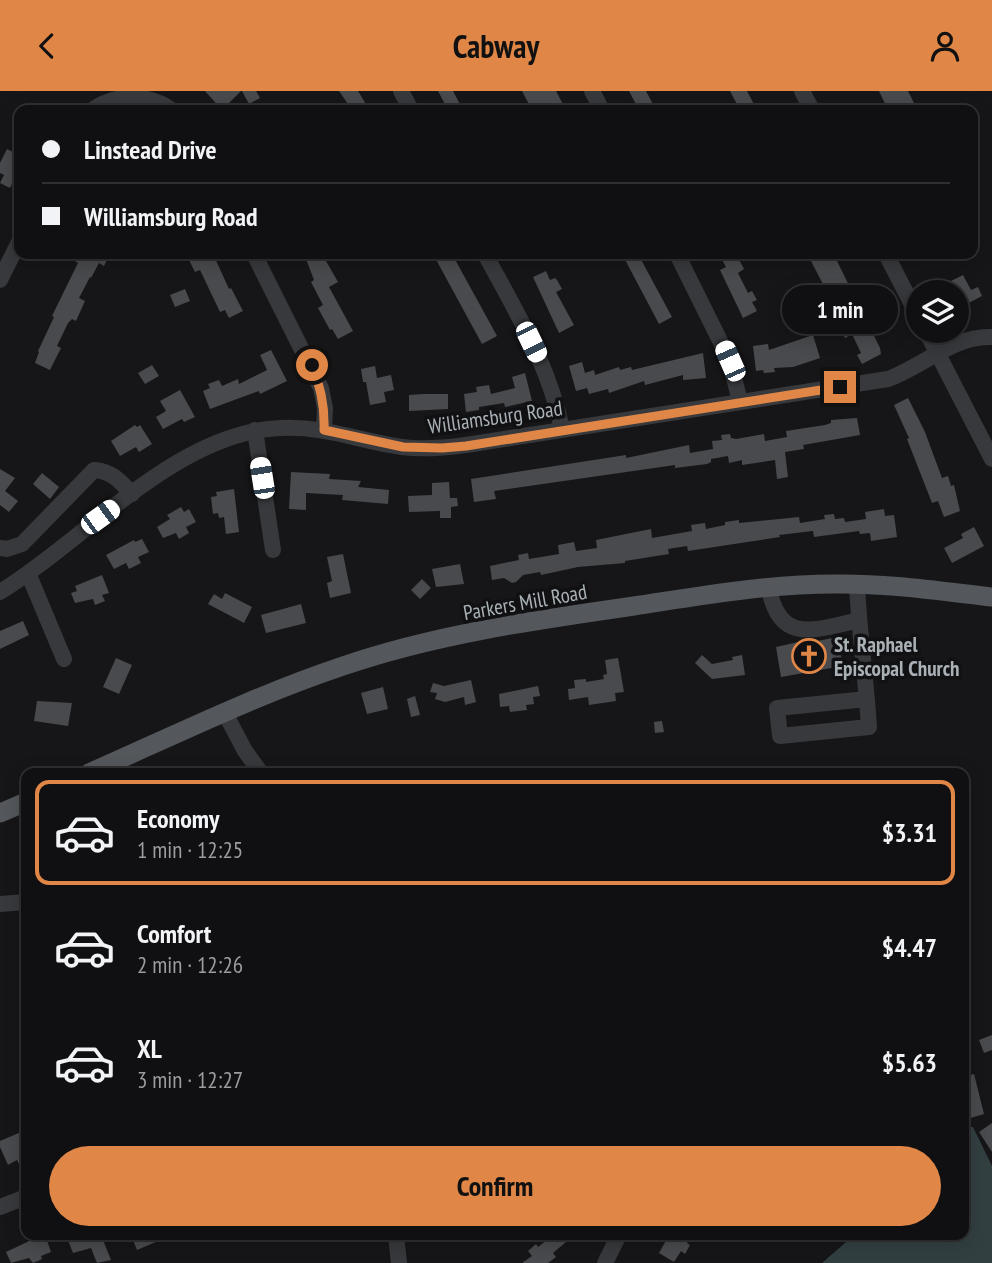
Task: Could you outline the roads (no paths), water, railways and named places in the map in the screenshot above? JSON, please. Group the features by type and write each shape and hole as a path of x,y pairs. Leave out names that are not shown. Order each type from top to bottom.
{"main road":[{"name":"Parkers Mill Road","path":"100,768 285,687 343,666 440,641 579,614 769,588 857,585 992,597"},
{"path":"0,813 21,803"}],"street":[{"path":"103,105 133,96 161,105"},
{"path":"0,280 14,252"},
{"path":"257,259 312,365 325,408 324,430"},
{"path":"488,259 544,367 562,430"},
{"path":"679,259 730,361 740,403"},
{"path":"889,259 906,293"},
{"name":"Williamsburg Road","path":"0,592 132,494 192,454 255,430 324,430 383,443 422,448 466,446 888,379 972,338 992,337"},
{"path":"932,343 992,459"},
{"path":"255,430 273,550"},
{"path":"0,548 7,549 22,544 94,470 114,476 132,494"},
{"path":"27,573 64,659"},
{"path":"857,585 866,670 869,727 780,736 777,708 867,699"},
{"path":"769,588 776,613 783,623 796,629 819,629 859,621"},
{"path":"225,713 257,768"},
{"path":"0,904 21,902"},
{"path":"0,1207 21,1199"},
{"path":"397,1240 399,1263"},
{"path":"605,1263 616,1240"}],"place":[{"name":"St. Raphael Episcopal Church","path":"809,656"}]}
